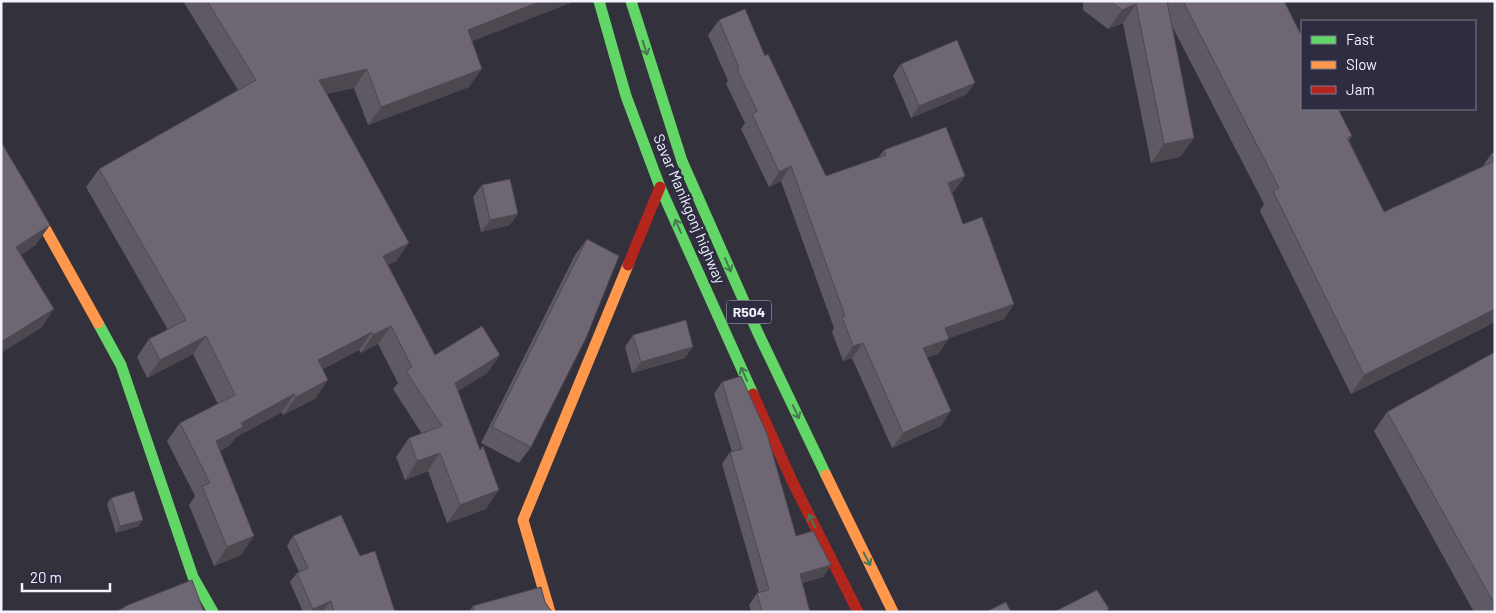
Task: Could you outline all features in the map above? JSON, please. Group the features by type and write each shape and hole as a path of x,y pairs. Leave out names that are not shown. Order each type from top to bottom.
{"main road":[{"name":"Savar Manikgonj highway","path":"599,1 626,96 660,187 792,481 858,612"},
{"name":"R504","path":"631,1 682,161 758,333 893,612"},
{"path":"1,153 121,365 193,577 213,612"},
{"path":"550,612 523,520 660,187"}],"building":[{"path":"207,1 541,1 468,30 482,69 381,107 367,69 319,80 409,243 383,256 435,355 482,326 500,355 455,383 480,450 483,446 499,490 460,505 440,453 417,461 409,438 442,426 406,371 412,367 391,326 373,335 372,332 318,360 328,380 296,397 294,394 241,423 243,427 216,441 254,536 227,547 202,486 210,483 180,423 235,395 206,336 160,360 149,339 186,320 99,169 256,80"},
{"path":"1110,1 1167,1 1194,138 1164,144 1136,4 1122,10"},
{"path":"1183,1 1284,1 1301,35 1301,110 1339,110 1352,136 1347,138 1384,212 1495,161 1495,309 1364,375 1273,191 1279,188"},
{"path":"745,9 765,56 768,54 826,176 886,155 884,150 946,127 965,176 948,183 963,224 982,217 1014,304 945,328 949,339 923,348 951,411 903,433 863,343 853,346 842,317 845,316 791,166 779,172 752,114 757,111 737,69 739,68 719,20"},
{"path":"957,40 975,83 919,106 901,64"},
{"path":"1,142 50,225 16,247 54,309 1,342"},
{"path":"1495,153 1495,161 1491,154"},
{"path":"510,179 518,214 490,220 482,185"},
{"path":"587,239 619,256 586,338 531,447 492,427"},
{"path":"686,320 693,347 641,362 633,335"},
{"path":"1495,352 1495,605 1387,412"},
{"path":"741,376 767,434 796,536 813,531 831,565 800,574 810,612 762,612 757,593 769,590 730,452 742,449 722,382"},
{"path":"134,491 143,520 120,526 111,498"},
{"path":"341,515 360,556 375,551 395,612 334,612 331,601 313,609 297,573 308,568 293,536"},
{"path":"192,580 204,612 116,612 128,605"},
{"path":"541,587 545,602 553,612 475,612 473,606"},
{"path":"1097,590 1109,609 1104,612 1054,612"},
{"path":"1006,602 1011,612 986,612"}],"traffic: fast":[{"path":"599,1 626,96 660,187 753,394"},
{"path":"631,1 682,161 758,333 826,475"},
{"path":"98,323 121,365 193,577 213,612"}],"traffic: slow":[{"path":"1,153 98,323"},
{"path":"550,612 523,520 628,265"},
{"path":"826,475 893,612"}],"traffic: jam":[{"path":"628,265 660,187"},
{"path":"753,394 792,481 858,612"}]}
